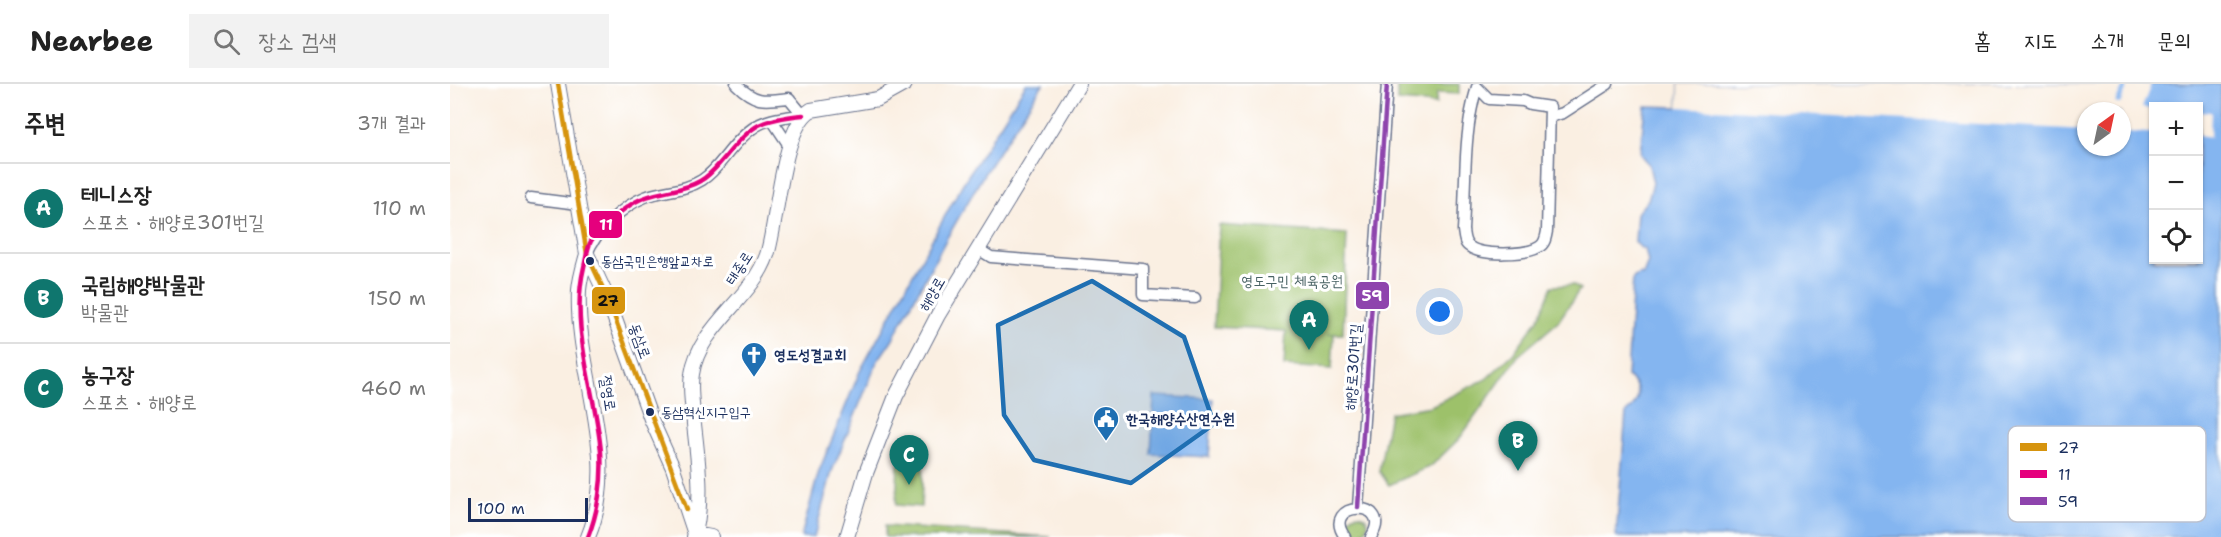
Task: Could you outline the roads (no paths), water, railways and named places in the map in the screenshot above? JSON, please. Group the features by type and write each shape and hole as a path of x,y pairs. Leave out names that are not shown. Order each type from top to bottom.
{"main road":[{"name":"동삼로","path":"558,84 587,254 607,297 651,419 673,468 694,535"},
{"name":"해양로","path":"847,537 866,473 896,396 938,315 1079,84"},
{"path":"803,115 811,110 878,99 900,85"},
{"name":"태종로","path":"694,535 700,497 691,384 695,361 701,348 749,284 766,256 781,179 790,147 803,115"},
{"name":"절영로","path":"587,254 579,287 580,328 601,453 598,503 588,537"},
{"path":"694,535 711,537"}],"street":[{"path":"736,84 749,97 765,101 789,98 803,115"},
{"name":"해양로301번길","path":"1358,507 1387,84"},
{"path":"1550,117 1563,113 1608,84"},
{"path":"1476,85 1489,99"},
{"path":"1470,108 1489,99 1523,101 1550,107 1548,207 1545,242 1541,247 1522,253 1482,251 1471,248 1464,238 1470,108 1476,85"},
{"path":"587,254 597,233 635,202 700,181 712,173 749,129 772,120 803,115"},
{"path":"772,120 790,147"},
{"path":"531,198 578,204"},
{"path":"978,249 992,257 1143,268 1143,295 1195,298"},
{"path":"1345,537 1340,528 1343,516 1352,508 1358,507 1368,511 1375,520 1375,531 1371,537"}],"water":[{"path":"1026,84 1043,84 984,174 892,340 877,362 832,471 814,537 801,537 819,471 860,371 962,185"},
{"path":"1679,84 2221,84 2221,537 1616,537 1626,413 1634,405 1638,395 1636,385 1627,377 1633,278 1640,274 1643,275 1648,262 1645,249 1635,242 1637,213 1648,200 1653,183 1649,165 1640,154 1645,106 1678,107"},
{"path":"1154,396 1213,399 1209,457 1151,454"}],"place":[{"name":"동삼국민은행앞교차로","path":"590,261"},
{"name":"테니스장","path":"1309,350"},
{"name":"영도성결교회","path":"754,378"},
{"name":"동삼혁신지구입구","path":"650,412"},
{"name":"한국해양수산연수원","path":"1106,442"},
{"name":"국립해양박물관","path":"1518,471"},
{"name":"농구장","path":"909,485"}],"park label":[{"name":"영도구민 체육공원","path":"1292,281"}]}
